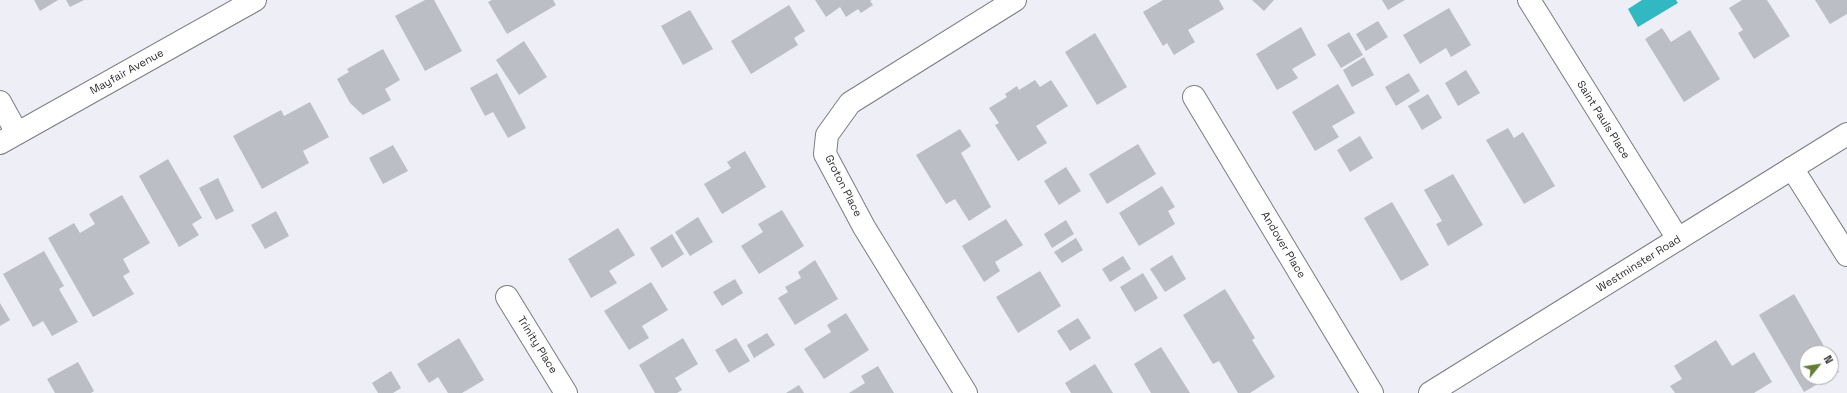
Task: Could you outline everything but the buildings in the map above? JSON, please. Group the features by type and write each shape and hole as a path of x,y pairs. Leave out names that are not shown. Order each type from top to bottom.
{"street":[{"name":"Mayfair Avenue","path":"9,138 255,0"},
{"name":"Groton Place","path":"966,393 864,227 825,154 827,135 850,103 1015,0"},
{"name":"Saint Pauls Place","path":"1529,0 1678,239"},
{"name":"Andover Place","path":"1194,97 1372,393"},
{"path":"0,102 9,138"},
{"name":"Westminster Road","path":"1430,393 1847,134"},
{"path":"1792,168 1847,255"},
{"name":"Trinity Place","path":"507,297 566,393"}],"water":[{"path":"1642,0 1676,0 1678,3 1638,27 1628,9"}]}
